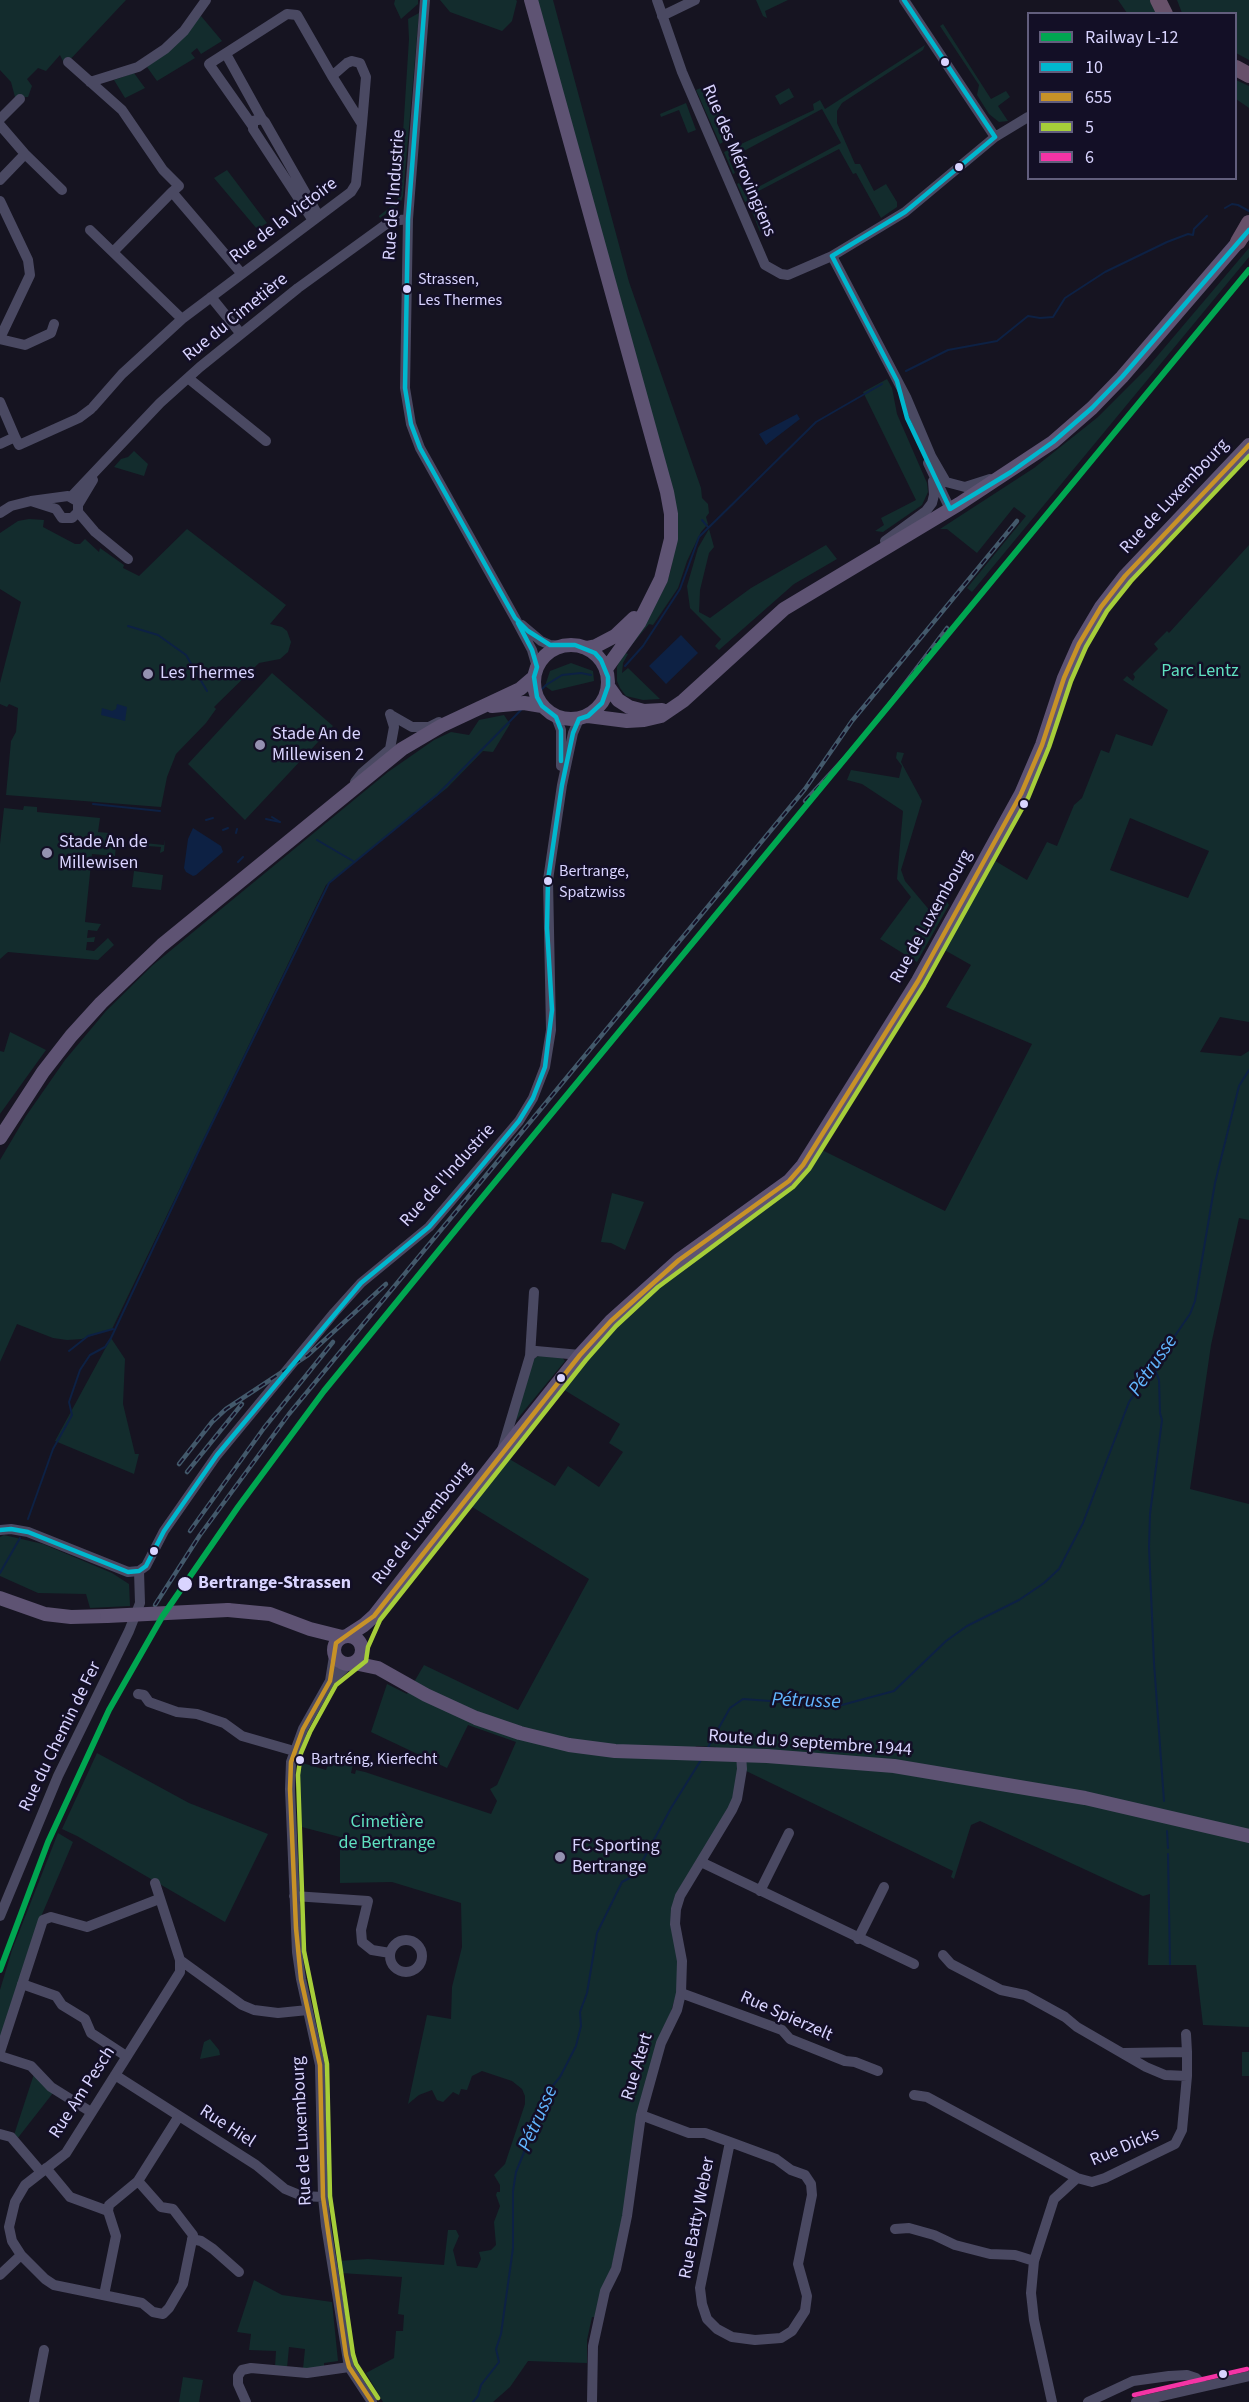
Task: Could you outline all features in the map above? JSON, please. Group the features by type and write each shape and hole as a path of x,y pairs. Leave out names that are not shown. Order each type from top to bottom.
{"highway":[{"path":"1244,236 1249,224"}],"main road":[{"path":"531,0 667,492 672,522 670,547 661,579 651,602 606,669"},
{"path":"535,672 534,688 542,706 556,717 567,720 583,717 627,721 661,716 676,706 784,609 1011,472 1053,442 1092,408 1122,377 1244,236"},
{"name":"Rue de Luxembourg","path":"345,1636 374,1616 580,1355 610,1321 653,1281 789,1181 803,1165 918,981 1021,794 1042,745 1068,669 1079,644 1101,607 1133,567 1249,445"},
{"path":"586,648 596,646 615,636 651,602"},
{"path":"0,1138 43,1072 71,1036 132,972 350,790 416,740 520,689 535,672 543,657 563,646 575,645 586,648 595,653 606,669 608,686 602,703 583,717"},
{"path":"608,686 618,700 628,707 644,711 676,706"},
{"path":"481,708 524,704 542,706"},
{"path":"0,1598 45,1614 71,1617 228,1610 270,1614 310,1629 356,1638 356,1656 338,1660 310,1629"},
{"name":"Rue de Luxembourg","path":"356,1656 374,1616"},
{"path":"334,1653 336,1642 345,1636"},
{"name":"Route du 9 septembre 1944","path":"356,1656 436,1700 476,1718 520,1733 569,1745 615,1751 741,1755 894,1766 1085,1798 1249,1836"}],"street":[{"path":"90,82 138,67 165,49 184,32 206,0"},
{"name":"Rue de l'Industrie","path":"425,0 408,219 405,388 411,424 420,448 516,618 532,650 535,672"},
{"name":"Rue des Mérovingiens","path":"657,0 710,141 765,266 781,274 788,274 831,256 905,212 994,137 1027,118"},
{"path":"662,16 696,0"},
{"path":"904,0 994,137"},
{"path":"257,122 226,89 209,64 286,14 294,13 362,124"},
{"path":"227,53 257,122 260,141 315,217"},
{"path":"68,62 122,110 163,170 179,186 113,252"},
{"name":"Rue de la Victoire","path":"15,437 20,445 80,418 122,374 182,319 351,192 356,184 366,77 360,63 347,63 332,76"},
{"path":"226,89 240,79"},
{"path":"0,119 20,99"},
{"path":"0,125 25,154 62,189"},
{"path":"0,180 25,154"},
{"path":"172,192 242,274"},
{"path":"0,201 28,260 30,274 0,339 25,345 51,333 54,324"},
{"name":"Rue du Cimetière","path":"56,509 57,502 72,506 101,466 160,403 241,334 298,288 385,225 392,221 408,219"},
{"path":"90,230 182,319"},
{"path":"831,256 897,381 931,456 946,482 954,507"},
{"path":"211,297 241,334"},
{"path":"188,378 266,441"},
{"path":"897,381 907,418 925,458 954,507"},
{"path":"0,402 15,437 0,444"},
{"path":"870,556 883,543 916,520 932,503 934,486 925,458"},
{"path":"946,482 956,486 972,486 1011,472"},
{"path":"31,501 56,509 62,518 72,506"},
{"path":"0,513 11,506 31,501 72,506 95,532 128,559"},
{"name":"Rue de l'Industrie","path":"516,618 541,640 550,645 563,646"},
{"path":"350,790 362,773 390,749 394,727 390,714 412,727 429,727 453,715 467,714"},
{"name":"Rue de l'Industrie","path":"556,717 561,730 562,785"},
{"name":"Rue de l'Industrie","path":"139,1571 146,1566 164,1531 217,1455 301,1353 361,1283 429,1227 519,1121 533,1098 545,1066 551,1030 548,880 562,785 573,733 583,717"},
{"name":"Rue de Luxembourg","path":"501,1454 530,1356 534,1292"},
{"path":"530,1356 536,1351 580,1355"},
{"path":"0,1530 28,1532 128,1572 139,1571"},
{"name":"Rue du Chemin de Fer","path":"0,1916 58,1776 129,1631 140,1603 139,1571"},
{"name":"Rue de Luxembourg","path":"330,1681 334,1653"},
{"name":"Rue de Luxembourg","path":"356,1656 330,1681 303,1729 294,1751 290,1775 297,1952 317,2047 321,2083 323,2197 330,2251 349,2367 372,2402"},
{"path":"138,1694 144,1695 149,1702 177,1712 224,1723 242,1736 294,1751"},
{"name":"Rue Atert","path":"592,2402 593,2346 605,2291 616,2269 627,2216 641,2115 661,2043 681,1993 682,1961 675,1924 676,1909 680,1896 724,1826 737,1798 742,1769 741,1755"},
{"path":"760,1891 789,1833"},
{"path":"701,1862 914,1965"},
{"path":"154,1883 180,1960 242,2005 254,2010 278,2013 308,2010"},
{"path":"858,1939 884,1887"},
{"path":"294,1896 368,1901 360,1936 362,1942 372,1950 390,1953"},
{"path":"91,2112 51,2088 31,2066 0,2054 22,1984 43,1920 51,1917 87,1927 159,1899"},
{"path":"943,1955 951,1964 1001,1990 1024,1995 1165,2075 1187,2076"},
{"name":"Rue Am Pesch","path":"180,1960 180,1972 66,2153 25,2185 15,2202 9,2227 10,2236 21,2255 45,2279 54,2284 142,2303 153,2312 163,2314 183,2284 192,2239"},
{"path":"22,1984 56,1996 62,2005 85,2019 91,2033 126,2056"},
{"name":"Rue Spierzelt","path":"681,1993 782,2030 790,2039 845,2061 855,2062 878,2071"},
{"name":"Rue Dicks","path":"1052,2402 1034,2320 1031,2293 1034,2261 1054,2199 1077,2178 1092,2182 1105,2178 1175,2144 1182,2130 1187,2076 1186,2034"},
{"path":"1124,2053 1187,2052"},
{"name":"Rue Hiel","path":"115,2075 256,2165 285,2189 302,2196 323,2197"},
{"path":"914,2095 927,2097 1077,2178"},
{"name":"Rue Batty Weber","path":"641,2115 689,2133 705,2133 730,2142 777,2159 791,2170 805,2175 811,2184 812,2195 798,2264 807,2296 805,2311 792,2331 781,2338 755,2340 732,2337 717,2330 707,2319 702,2304 700,2288 730,2142"},
{"path":"104,2295 116,2236 108,2211 113,2200 138,2181 179,2116"},
{"path":"0,2134 11,2137 70,2197 108,2211"},
{"path":"138,2181 161,2207 173,2209 192,2231 192,2239 201,2241 213,2249 239,2272"},
{"path":"895,2229 909,2228 934,2235 955,2245 990,2254 1015,2255 1034,2261"},
{"path":"0,2275 21,2255"},
{"path":"34,2402 44,2350"},
{"path":"246,2402 238,2384 238,2376 242,2370 251,2368 307,2373 349,2367"},
{"path":"1088,2402 1133,2381 1168,2376 1187,2375 1196,2378 1204,2386"},
{"path":"1136,2402 1249,2376"}],"green space":[{"path":"0,0 126,0 65,65 60,55 46,71 38,68 27,79 32,86 28,97 15,97 11,82 0,70"},
{"path":"395,0 418,0 418,4 401,19 394,4"},
{"path":"440,0 517,1 512,21 502,31 450,12"},
{"path":"535,0 553,0 629,282 701,488 702,498 708,504 709,513 706,517 708,524 701,532 687,561 678,588 653,625 649,624 625,653 628,654 623,663 622,673 628,668 660,699 643,700 626,696 617,681 617,667 620,660 658,600 667,582 676,531"},
{"path":"756,0 788,0 765,11 767,18 763,16"},
{"path":"1118,0 1153,0 1159,12 1126,12"},
{"path":"1177,0 1249,0 1249,60 1237,54 1237,12 1182,12"},
{"path":"419,13 403,196 400,204 380,218 379,216 396,202 399,196 409,39 408,19"},
{"path":"201,16 222,41 201,54 197,48 191,53 195,58 157,81 147,67"},
{"path":"943,24 991,99 1006,91 1010,97 998,106 1008,121 999,122 989,114 977,95 979,85 940,26"},
{"path":"925,45 923,50 842,103 837,111 837,123 855,164 860,164 874,191 886,184 897,202 897,207 881,218 856,173 853,174 839,149 751,195 754,210 763,226 760,232 748,201 745,202 737,184 739,183 745,194 841,143 822,109 729,159 735,173 733,174 724,152 814,110 813,104 820,100 825,109"},
{"path":"134,73 145,88 125,98 114,80"},
{"path":"1237,80 1249,86 1249,108 1237,100"},
{"path":"701,88 711,112 722,112 736,137 731,139 728,134 721,138 723,142 720,144 696,90"},
{"path":"789,88 794,97 780,105 775,96"},
{"path":"686,103 696,130 688,133 679,110 661,117 660,114"},
{"path":"227,170 267,223 257,229 214,178"},
{"path":"1249,248 1249,257 972,592 967,588 1026,516 1014,507 977,553 947,529 940,529 1034,468 1098,417 1148,367"},
{"path":"887,379 892,388 897,414 927,483 928,492 922,505 883,532 875,531 884,525 881,518 916,500 863,392"},
{"path":"134,451 148,464 144,476 114,467 121,459 128,457"},
{"path":"44,520 43,527 75,544 80,544 85,539 99,552 100,548 124,565 123,568 139,576 187,529 286,605 270,624 287,631 291,642 288,652 280,659 259,663 214,707 216,709 206,723 176,754 167,777 161,807 6,795 11,741 16,732 18,708 9,704 7,707 0,704 0,683 21,602 0,589 0,533 18,521"},
{"path":"709,529 714,547 709,553 700,590 699,612 710,618 751,588 826,545 837,559 794,584 719,650 715,646 721,639 690,608 687,586 698,548"},
{"path":"1249,545 1249,1022 1220,1017 1200,1052 1241,1056 1249,1051 1249,1220 1239,1218 1211,1345 1190,1489 1249,1504 1249,2027 1203,2025 1196,1965 1148,1965 1150,1894 1143,1896 980,1821 971,1825 954,1879 951,1877 953,1871 742,1769 737,1799 676,1909 682,1976 661,2043 628,2200 599,2318 592,2317 587,2340 587,2363 528,2361 510,2387 493,2402 383,2402 366,2373 394,2358 396,2331 403,2331 404,2315 398,2314 402,2277 341,2273 338,2261 368,2259 444,2265 448,2230 456,2230 459,2236 453,2250 457,2266 477,2268 481,2259 479,2252 491,2250 496,2245 494,2222 500,2206 496,2195 500,2192 500,2185 494,2175 505,2164 525,2104 525,2096 522,2089 512,2081 482,2071 472,2076 467,2090 461,2089 459,2095 453,2092 443,2102 437,2100 432,2090 419,2095 408,2104 427,2015 451,2019 452,1987 462,1947 461,1903 392,1882 340,1883 340,1837 298,1826 299,1762 326,1770 331,1756 353,1764 351,1773 355,1774 356,1770 365,1772 491,1814 497,1801 490,1789 497,1785 516,1742 468,1725 447,1768 371,1732 387,1684 407,1694 424,1665 518,1710 589,1579 469,1505 506,1457 555,1486 568,1466 599,1487 623,1452 609,1443 620,1424 561,1388 620,1323 658,1287 794,1187 822,1150 945,1211 1032,1044 946,1007 971,965 941,948 992,859 1027,880 1047,842 1057,846 1074,805 1082,798 1101,750 1109,753 1116,734 1152,746 1168,710 1123,680 1127,676 1133,681 1135,677 1133,674 1158,649 1154,644 1167,631 1169,633","holes":["1130,818 1209,851 1188,898 1110,870","696,1746 716,1747 711,1754 691,1754"]},
{"path":"571,663 593,671 594,681 552,691 545,686 550,671"},
{"name":"Stade An de Millewisen 2","path":"272,673 333,726 245,820 188,764"},
{"path":"504,715 510,724 493,752 483,751 447,788 326,885 112,1329 82,1339 67,1340 53,1338 17,1324 0,1362 0,1160 26,1116 65,1060 106,1011 153,965 388,772 434,740 451,732 469,735 479,720"},
{"path":"897,752 904,753 901,762 922,801 901,870 905,881 936,918 941,903 947,902 949,905 917,962 880,939 911,897 897,879 903,811 862,784 847,780 851,770 899,778 902,766 896,758"},
{"name":"Stade An de Millewisen","path":"24,806 37,807 37,812 100,818 98,832 109,833 106,845 116,846 115,856 92,854 85,922 101,924 97,931 88,930 87,938 95,937 94,942 87,942 86,950 94,951 108,938 114,945 98,960 8,952 0,959 0,844 4,808 23,810"},
{"path":"133,836 134,842 164,845 165,839 164,851 160,853 161,847 134,845 132,850 130,847"},
{"path":"134,871 163,875 161,890 132,887"},
{"path":"10,1032 46,1050 0,1114 0,1051 4,1052"},
{"path":"612,1193 644,1202 625,1250 611,1243 601,1242"},
{"path":"111,1338 125,1359 123,1404 135,1454 139,1454 134,1474 55,1441"},
{"path":"542,1355 562,1357 565,1361 514,1423 532,1362 536,1357"},
{"path":"4,1535 43,1544 112,1573 129,1584 130,1606 90,1608 86,1594 38,1593 0,1576 0,1537"},
{"path":"97,1753 189,1803 268,1834 225,1922 62,1829"},
{"path":"58,1833 73,1842 40,1919 0,2042 0,1990 12,1950"},
{"path":"210,2039 219,2050 220,2055 200,2059 204,2042"},
{"path":"1242,2052 1249,2052 1249,2076 1242,2076"},
{"path":"34,2074 53,2093 17,2139 14,2135"},
{"path":"254,2280 282,2295 332,2302 338,2361 324,2363 324,2367 303,2369 305,2349 289,2347 287,2368 275,2367 276,2351 249,2350 251,2334 237,2332"},
{"path":"183,2377 203,2380 199,2402 179,2402"}],"water":[{"path":"797,414 800,419 766,445 759,434"},
{"path":"681,635 698,653 666,684 649,666"},
{"path":"117,704 127,707 125,721 101,715 102,708 112,711 116,709"},
{"path":"193,828 221,846 223,852 193,876 184,868 188,839"}],"waterway":[{"path":"1225,208 1232,204 1249,211"},
{"path":"906,371 948,350 997,341 1028,316 1053,317 1065,298 1105,272 1167,242 1188,234 1193,235 1194,229 1207,216"},
{"path":"625,666 643,646 680,589 699,537 816,422 882,384"},
{"path":"702,520 708,527"},
{"path":"128,626 158,635 186,655 207,691"},
{"path":"533,698 546,685 562,675 581,673 591,675"},
{"path":"28,1519 53,1449 72,1415 69,1402 80,1370 90,1355 105,1347 111,1338 200,1148 329,883 438,794 523,708"},
{"path":"93,804 160,811"},
{"path":"272,817 280,822"},
{"path":"206,820 213,818"},
{"path":"266,819 280,822"},
{"path":"223,830 228,828"},
{"path":"236,833 237,829"},
{"path":"317,840 353,861"},
{"path":"238,862 243,857"},
{"name":"Pétrusse","path":"707,1749 730,1708 743,1699 838,1706 894,1691 946,1641 967,1626 1019,1600 1044,1583 1059,1569 1083,1523 1129,1402 1190,1314 1195,1301 1215,1183 1239,1086 1249,1070"},
{"path":"69,1351 88,1336 113,1329"},
{"path":"1154,1366 1159,1380 1162,1420 1150,1514 1149,1547 1154,1663 1164,1801"},
{"path":"0,1573 20,1538"},
{"name":"Pétrusse","path":"473,2402 478,2396 481,2385 499,2362 496,2349 501,2334 513,2248 513,2191 516,2172 550,2089 560,2077 576,2046 581,2026 580,2012 587,1993 597,1933 622,1882 635,1875 671,1808 701,1760"},
{"path":"1167,1831 1168,1848"},
{"path":"1168,1854 1170,1964"}],"railway":[{"path":"155,1605 200,1535 289,1414 805,789 852,721 1017,521"},
{"path":"885,710 947,628"},
{"path":"805,801 854,748"},
{"path":"179,1464 212,1422 226,1409 308,1355 386,1284"},
{"path":"190,1531 264,1428 333,1342"},
{"path":"187,1472 242,1404"}],"rail line":[{"name":"L-12","path":"0,1970 48,1842 109,1710 162,1617 238,1507 324,1391 476,1205 1249,270"}],"transit line":[{"name":"10","path":"0,1530 28,1532 128,1572 139,1571 146,1566 164,1531 217,1455 361,1283 429,1227 469,1181 519,1121 533,1098 545,1067 552,1010 547,928 548,880 562,785 573,733 579,719 588,716 602,703 608,686 608,677 601,660 595,653 575,645 550,645 528,631 515,618 420,448 411,424 405,388 408,219 425,0"},
{"name":"10","path":"904,0 995,137"},
{"name":"10","path":"832,256 905,212 995,137"},
{"name":"10","path":"832,256 897,381 907,418 950,509 1011,472 1053,442 1092,408 1122,377 1249,230"},
{"name":"655","path":"372,2402 349,2367 346,2355 323,2197 320,2065 301,1979 296,1928 290,1789 291,1762 303,1729 330,1681 336,1643 374,1616 580,1355 611,1321 679,1260 789,1181 803,1165 918,981 1021,794 1042,745 1064,678 1079,644 1101,607 1125,576 1249,445"},
{"name":"5","path":"378,2398 356,2364 353,2354 330,2196 327,2064 304,1951 298,1775 301,1753 310,1732 336,1685 366,1661 368,1647 380,1620 586,1360 616,1326 658,1287 793,1187 809,1169 924,985 1028,798 1049,747 1071,681 1086,647 1107,611 1131,581 1249,456"},
{"name":"10","path":"518,623 532,650 537,667 534,677 537,697 542,706 556,717 561,730 561,761"},
{"name":"6","path":"1134,2395 1247,2369"}],"place":[{"name":"Strassen, Les Thermes","path":"407,289"},
{"name":"Les Thermes","path":"148,674"},
{"name":"Stade An de Millewisen 2","path":"260,745"},
{"name":"Stade An de Millewisen","path":"47,853"},
{"name":"Bertrange, Spatzwiss","path":"548,881"},
{"name":"Bertrange-Strassen","path":"185,1584"},
{"name":"Bartréng, Kierfecht","path":"300,1760"},
{"name":"FC Sporting Bertrange","path":"560,1857"}],"park label":[{"name":"Parc Lentz","path":"1200,672"},
{"name":"Cimetière de Bertrange","path":"387,1833"}]}
